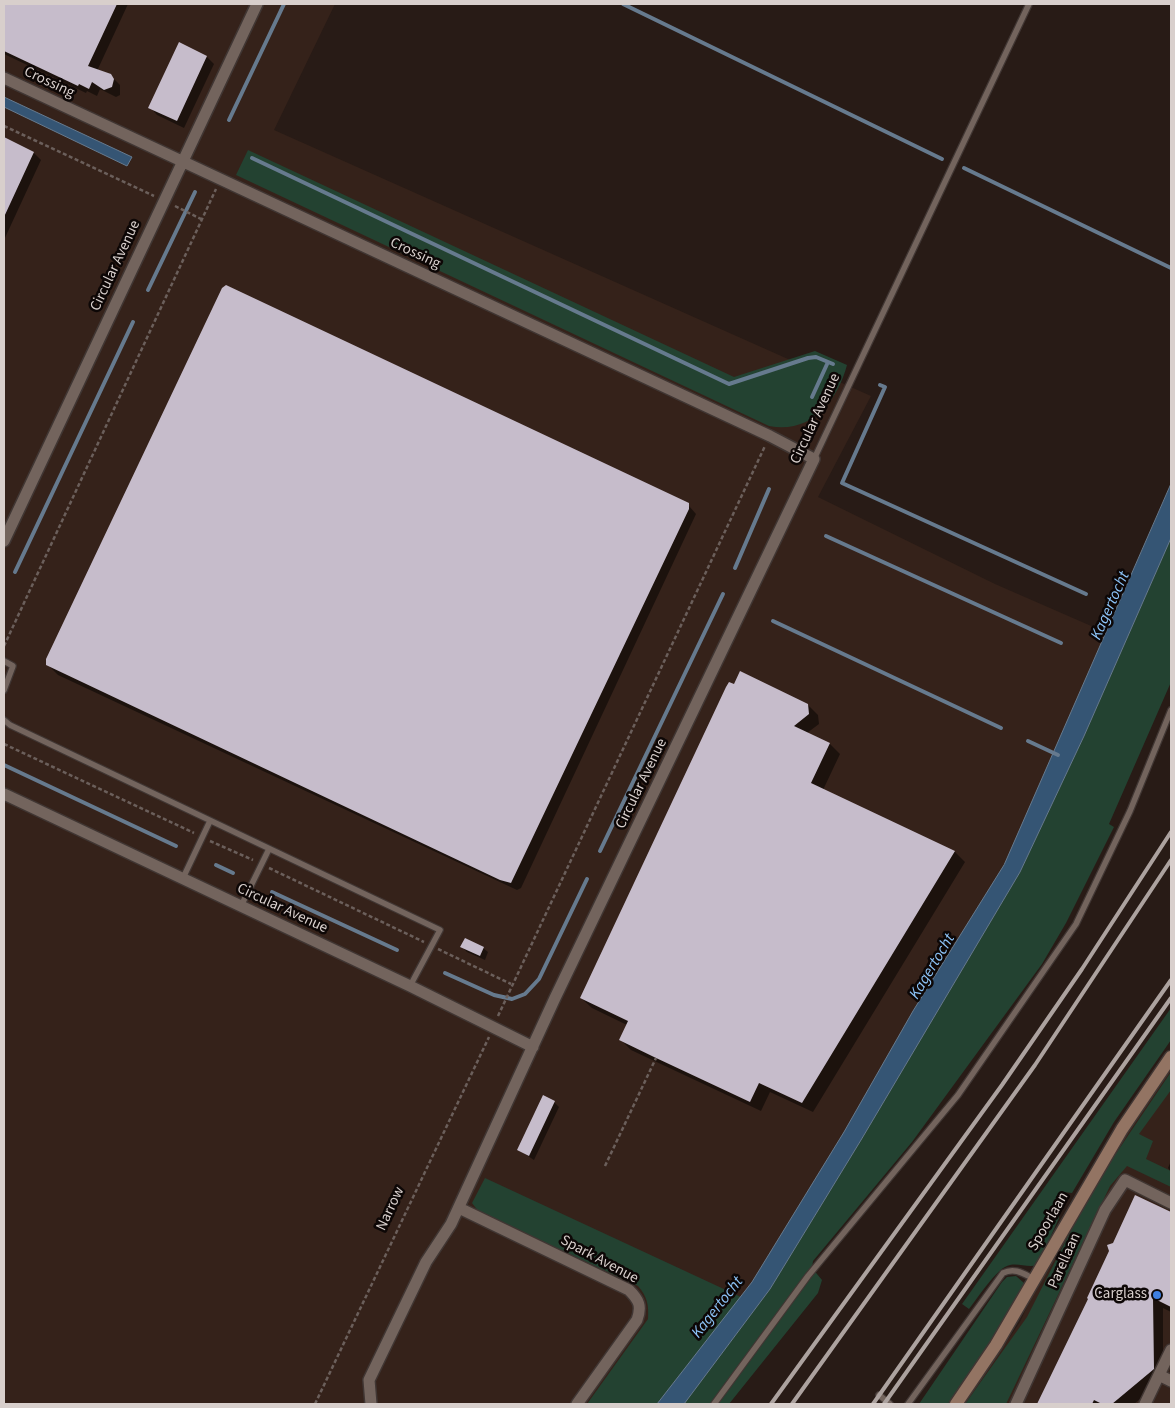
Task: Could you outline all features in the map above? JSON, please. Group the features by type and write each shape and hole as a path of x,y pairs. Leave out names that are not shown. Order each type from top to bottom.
{"main road":[{"name":"Spoorlaan","path":"956,1404 996,1345 1122,1129 1171,1057"}],"street":[{"name":"Circular Avenue","path":"4,541 257,4"},
{"name":"Crossing","path":"4,78 770,436 814,459"},
{"name":"Circular Avenue","path":"4,794 494,1026 533,1047 814,459"},
{"path":"371,1404 369,1380 426,1262 444,1238 459,1208 533,1047"},
{"name":"Parellaan","path":"1016,1404 1105,1210 1125,1180 1171,1203"},
{"name":"Spark Avenue","path":"459,1208 629,1290 638,1299 641,1309 637,1320 577,1404"},
{"path":"1145,1404 1171,1350"},
{"path":"1159,1375 1171,1381"}],"lane":[{"name":"Circular Avenue","path":"814,459 1029,4"},
{"path":"4,661 13,666 4,690"},
{"path":"714,1404 808,1276 958,1095 1076,924 1130,811 1171,710"},
{"path":"4,720 10,725 440,930 410,986"},
{"path":"183,878 210,821"},
{"path":"241,906 269,849"},
{"path":"908,1404 1003,1274 1009,1270 1017,1270 1034,1280"},
{"path":"879,1396 890,1404"}],"path":[{"path":"4,126 203,220"},
{"path":"4,646 221,180"},
{"path":"499,1012 770,436"},
{"name":"Narrow","path":"315,1404 494,1026"},
{"path":"605,1166 656,1058"}],"shaded area":[{"path":"4,4 335,4 274,130 871,396 818,497 995,584 1121,639 1005,872 760,1287 671,1404 4,1404"},
{"path":"1171,1061 1171,1404 964,1404 1020,1322 1075,1202"}],"green space":[{"path":"248,150 734,377 815,351 847,365 842,379 829,403 810,420 798,425 784,427 769,426 236,175"},
{"path":"1171,538 1171,682 1109,824 1114,827 1066,923 1042,964 912,1142 813,1261 812,1268 822,1280 818,1293 729,1404 684,1404 770,1289 1020,872 1084,736"},
{"path":"1171,1008 1171,1040 1114,1122 1072,1193 1063,1192 1058,1204 1059,1218 1038,1265 1010,1265 1005,1267 999,1271 969,1309 962,1304"},
{"path":"1171,1072 1171,1090 1139,1134 1153,1141 1146,1159 1171,1171 1171,1187 1127,1166 1110,1186 1006,1404 965,1404 1027,1317 1092,1189"},
{"path":"485,1178 741,1297 657,1404 587,1404 648,1319 647,1301 644,1293 638,1286 479,1212 472,1203"},
{"path":"1016,1276 1024,1283 1024,1290 986,1354 949,1404 919,1404 1002,1282 1007,1277"}],"water":[{"path":"4,97 132,157 127,166 4,107"},
{"path":"1171,484 1171,538 1084,736 1020,872 770,1289 684,1404 657,1404 752,1282 844,1132 913,1011 1004,865"}],"building":[{"path":"4,4 117,4 88,66 111,74 114,79 112,87 104,90 92,82 89,89 79,84 78,86 4,51"},
{"path":"179,42 207,56 177,121 148,108"},
{"path":"4,137 34,152 4,217"},
{"path":"226,285 689,503 689,509 511,883 500,880 46,665 46,659 222,288"},
{"path":"740,671 808,704 809,714 794,726 830,743 811,783 955,851 802,1103 759,1083 750,1102 654,1057 619,1040 628,1021 580,998 726,687 729,682 734,684"},
{"path":"465,938 484,947 480,956 460,947"},
{"path":"543,1095 555,1101 529,1156 517,1150"},
{"path":"1135,1195 1171,1212 1171,1307 1153,1298 1154,1369 1112,1404 1102,1404 1094,1400 1092,1404 1037,1404 1088,1299 1109,1251 1107,1245 1113,1243"}],"waterway":[{"path":"229,120 284,4"},
{"path":"623,4 942,159"},
{"path":"252,158 729,384 808,358 816,357 833,364"},
{"path":"964,168 1171,268"},
{"path":"148,290 195,192"},
{"path":"15,572 133,322"},
{"path":"812,397 828,362"},
{"path":"880,385 885,387 842,483 1086,594"},
{"path":"735,568 769,489"},
{"path":"826,536 1061,643"},
{"path":"600,851 723,594"},
{"path":"773,621 1001,728"},
{"path":"1028,741 1058,755"},
{"path":"4,765 176,846"},
{"path":"216,865 233,873"},
{"path":"445,973 494,995 512,999 525,994 539,979 587,879"},
{"path":"272,892 397,950"}],"railway":[{"path":"771,1404 1002,1085 1082,969 1171,832"},
{"path":"792,1404 1035,1065 1171,860"},
{"path":"873,1404 1171,980"},
{"path":"884,1404 1171,998"}],"place":[{"name":"Carglass","path":"1157,1295"}],"water label":[{"name":"Kagertocht","path":"1111,606"},
{"name":"Kagertocht","path":"933,967"},
{"name":"Kagertocht","path":"718,1308"}]}
